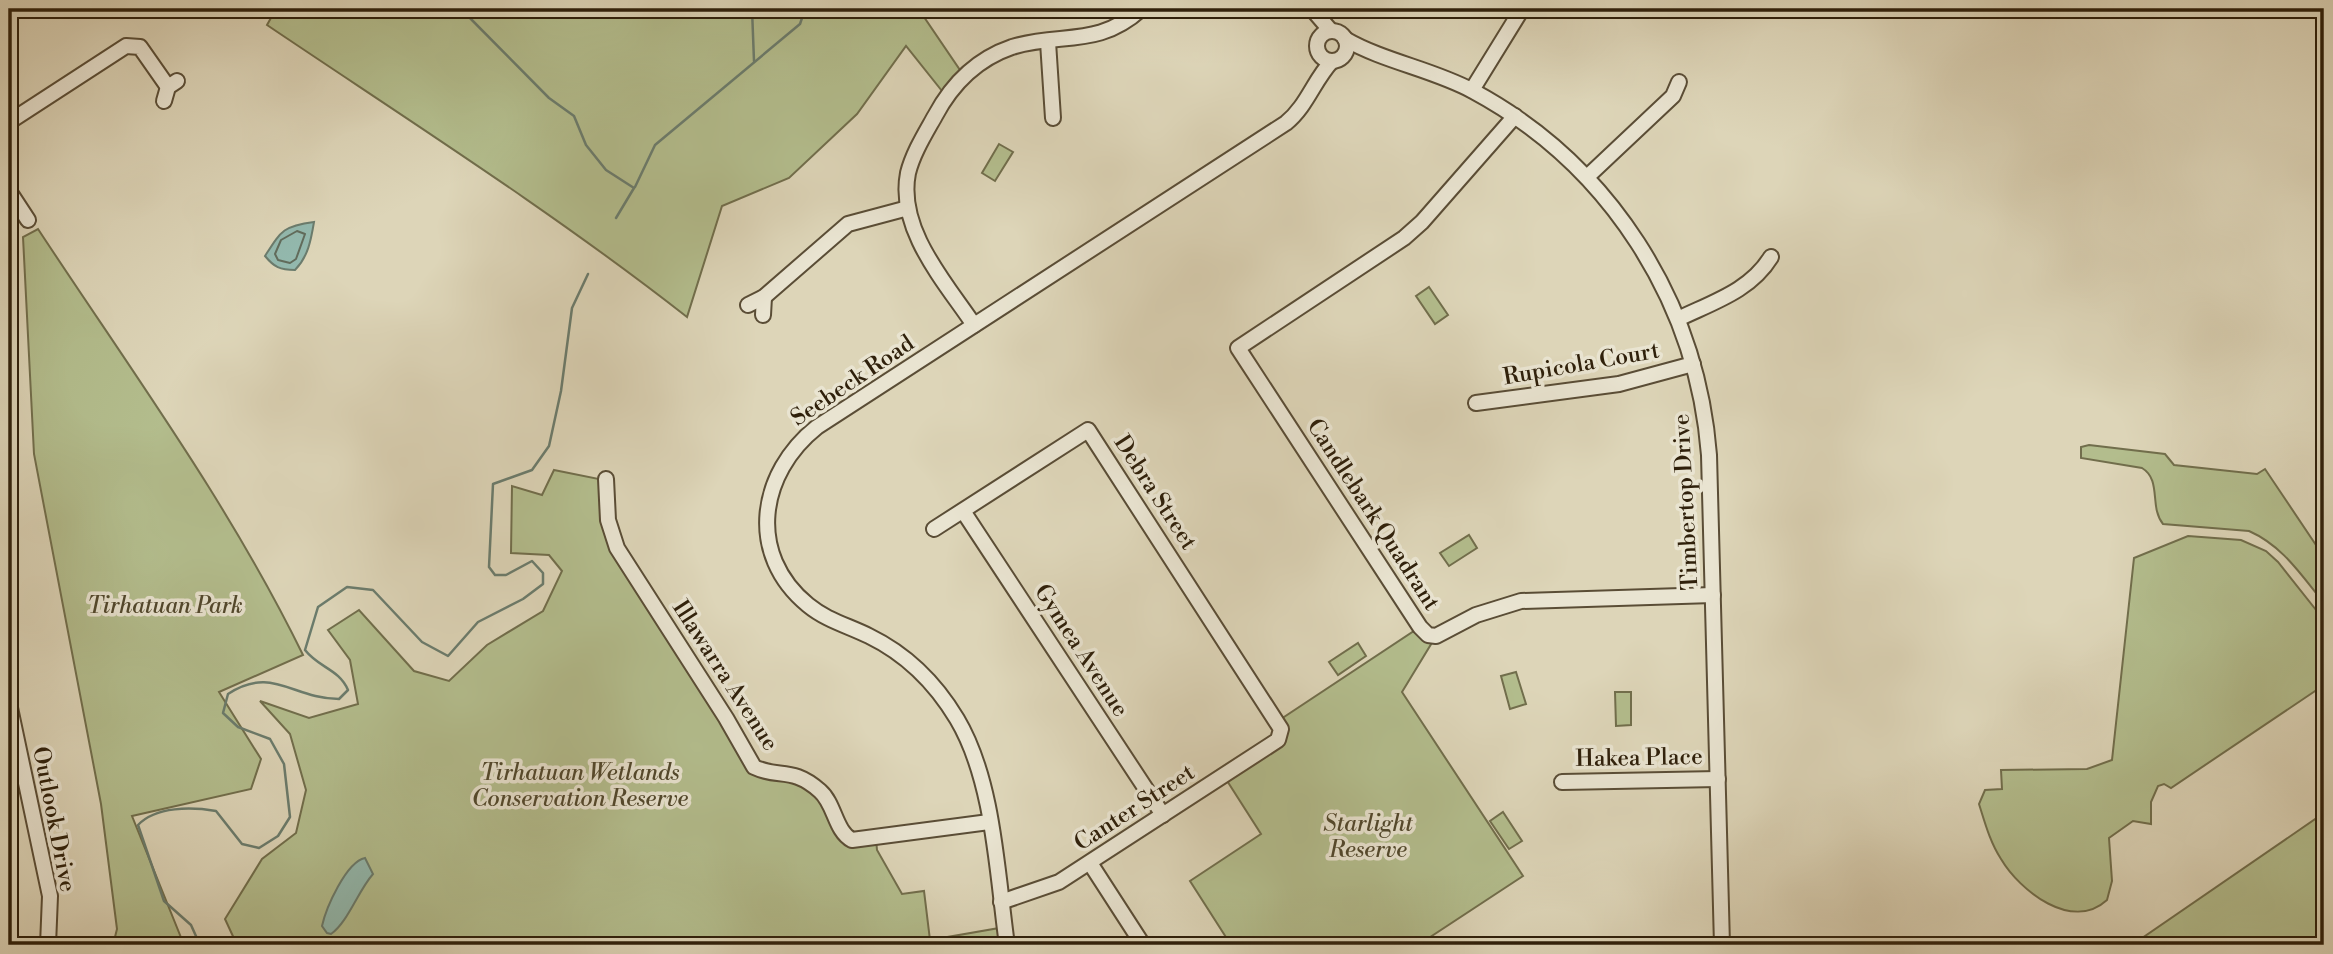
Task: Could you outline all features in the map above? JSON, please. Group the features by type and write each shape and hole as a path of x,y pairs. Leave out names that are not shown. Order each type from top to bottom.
{"street":[{"path":"974,324 923,247 908,208 906,185 911,163 952,89 970,70 995,55 1019,46 1102,34 1127,21 1141,9"},
{"path":"1472,90 1522,9"},
{"name":"Timbertop Drive","path":"1314,11 1331,31 1339,33 1366,51 1423,68 1472,90 1539,132 1587,177 1615,210 1643,251 1678,319 1693,364 1708,444 1722,945"},
{"name":"Seebeck Road","path":"1314,11 1319,76"},
{"path":"1331,31 1318,47 1338,58 1345,39"},
{"path":"1048,42 1053,118"},
{"path":"9,122 127,46 140,47 170,90"},
{"name":"Timbertop Drive","path":"1338,58 1366,51"},
{"name":"Seebeck Road","path":"1007,945 989,822 975,757 945,701 930,682 894,651 824,616 800,598 775,561 767,523 768,504 774,482 789,454 802,440 974,324 1286,123 1303,105 1319,76 1338,58"},
{"path":"1587,177 1673,96 1679,82"},
{"name":"Candlebark Quadrant","path":"1515,116 1422,222 1404,238 1233,347 1420,627 1428,635 1438,636 1476,615 1521,601 1713,595"},
{"path":"9,191 28,220"},
{"path":"748,305 764,297 848,224 908,208"},
{"path":"1678,319 1746,286 1760,274 1771,257"},
{"path":"762,315 764,297"},
{"name":"Rupicola Court","path":"1476,403 1619,384 1693,364"},
{"name":"Debra Street","path":"934,529 1088,430 1278,721 1281,734"},
{"name":"Illawarra Avenue","path":"606,479 608,520 617,548 726,718 754,767 787,772 808,782 826,797 842,832 852,841 989,822"},
{"name":"Gymea Avenue","path":"963,511 1163,815"},
{"name":"Outlook Drive","path":"9,703 50,896 48,945"},
{"name":"Canter Street","path":"1001,902 1048,888 1090,863 1278,740 1281,734"},
{"name":"Hakea Place","path":"1562,782 1718,779"},
{"path":"1090,863 1143,945"}],"green space":[{"path":"276,9 926,9 922,14 964,76 946,96 906,46 857,114 789,178 722,206 687,317 585,240 267,25"},
{"path":"999,144 1013,152 995,181 982,173"},
{"name":"Tirhatuan Park","path":"38,229 211,491 244,545 303,655 219,692 261,759 251,789 132,816 184,945 113,945 117,929 101,804 34,454 23,237"},
{"path":"1429,287 1448,315 1435,324 1416,296"},
{"path":"2089,445 2165,454 2174,465 2257,474 2265,469 2324,557 2324,603 2282,553 2249,531 2163,524 2157,510 2152,479 2148,473 2142,468 2081,458 2081,447"},
{"name":"Tirhatuan Wetlands Conservation Reserve","path":"554,470 599,479 608,520 748,760 808,782 842,832 876,839 877,850 902,894 924,891 930,940 1005,927 1007,945 237,945 225,919 262,859 296,833 306,790 290,734 260,701 309,718 358,704 350,660 328,630 359,610 414,671 449,681 487,645 543,611 562,571 549,555 511,553 512,486 542,495"},
{"path":"1469,535 1477,548 1449,566 1440,553"},
{"path":"2188,536 2241,540 2266,551 2278,562 2324,620 2324,685 2171,788 2164,784 2158,786 2151,802 2151,824 2133,821 2109,838 2112,881 2107,900 2093,909 2078,912 2063,910 2034,894 2010,871 1994,846 1979,804 1985,790 2002,789 2001,770 2087,769 2112,760 2134,558"},
{"name":"Starlight Reserve","path":"1420,627 1436,636 1402,692 1523,876 1418,945 1231,945 1190,881 1261,834 1224,776 1278,740 1278,721"},
{"path":"1358,643 1366,656 1338,675 1329,662"},
{"path":"1516,672 1526,704 1510,709 1501,676"},
{"path":"1615,692 1631,692 1631,725 1616,726"},
{"path":"1503,812 1522,841 1509,849 1490,821"},
{"path":"2324,813 2324,945 2132,945"}],"water":[{"path":"314,222 306,254 295,270 278,267 265,256 284,231 296,225"},
{"path":"365,858 373,874 343,922 331,934 327,933 322,926 332,898 351,868"}],"waterway":[{"path":"461,9 549,98 574,116 586,145 606,170 634,188 616,218"},
{"path":"752,9 754,61"},
{"path":"635,187 655,145 800,24 805,9"},
{"path":"200,945 191,925 164,901 138,825 154,814 175,809 216,811 242,844 259,848 278,836 290,817 284,764 270,739 238,727 223,713 228,694 244,686 270,683 323,698 339,699 348,690 344,683 305,650 318,607 347,587 373,590 422,642 448,656 478,622 523,599 543,584 543,573 532,561 506,575 495,575 489,567 493,484 532,470 549,446 561,391 572,308 588,274"}]}
